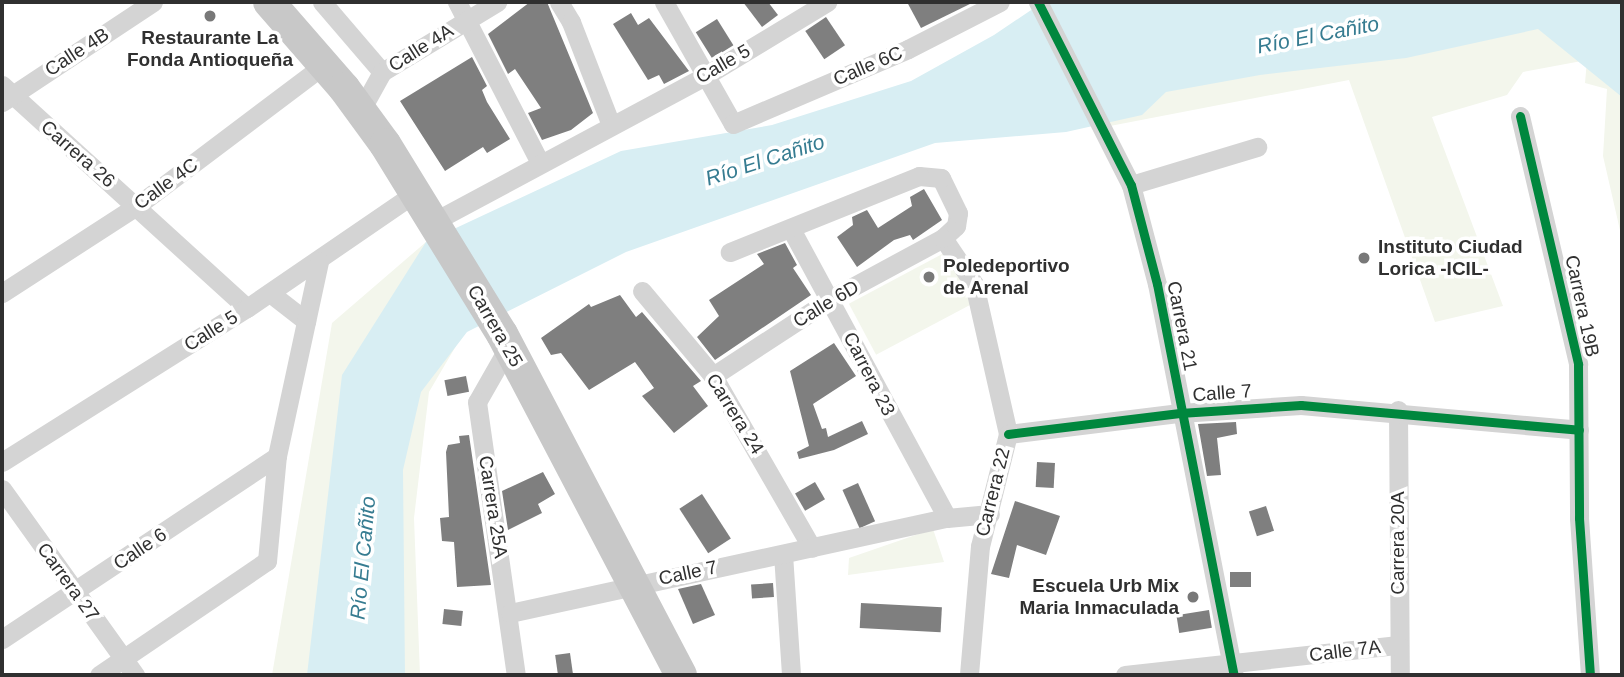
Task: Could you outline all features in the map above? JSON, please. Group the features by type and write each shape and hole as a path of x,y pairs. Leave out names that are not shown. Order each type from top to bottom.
{"main road":[{"name":"Carrera 25","path":"269,2 361,110 436,227 505,340 681,675"}],"street":[{"name":"Calle 4B","path":"5,94 153,2"},
{"path":"322,2 382,72"},
{"path":"457,2 540,163"},
{"name":"Calle 4A","path":"361,110 382,72 497,2"},
{"path":"559,2 571,22 611,125"},
{"path":"664,2 705,76"},
{"name":"Calle 5","path":"436,227 540,163 705,76 827,2"},
{"name":"Calle 6C","path":"705,76 733,124 908,49 1000,2"},
{"name":"Carrera 21","path":"1038,2 1131,184 1157,284 1180,413 1233,670"},
{"name":"Calle 4C","path":"2,293 138,205 324,65"},
{"name":"Carrera 26","path":"5,94 138,205 247,308"},
{"name":"Carrera 19B","path":"1520,116 1577,364 1579,518 1590,675"},
{"path":"1131,184 1257,147"},
{"path":"730,251 919,176 941,178 954,202 956,226 943,238"},
{"name":"Calle 5","path":"2,462 247,308 415,193"},
{"name":"Carrera 23","path":"791,229 832,299 862,367 947,518"},
{"name":"Calle 6D","path":"713,376 832,299 943,238"},
{"name":"Carrera 22","path":"943,238 974,284 1008,434 980,546 970,675"},
{"path":"99,675 267,561 277,456 319,261"},
{"name":"Carrera 24","path":"642,291 713,376 812,548"},
{"path":"270,293 306,321"},
{"name":"Carrera 25A","path":"505,340 477,402 510,613 516,675"},
{"name":"Calle 7","path":"1008,434 1180,413 1301,405 1398,410 1579,430"},
{"name":"Carrera 20A","path":"1398,410 1400,675"},
{"name":"Calle 6","path":"2,639 75,593 277,456"},
{"name":"Carrera 27","path":"2,489 135,675"},
{"name":"Calle 7","path":"510,613 947,518 990,514"},
{"path":"783,554 791,675"},
{"name":"Calle 7A","path":"1125,675 1233,670 1398,645"}],"shaded area":[{"path":"1097,2 1622,2 1622,239 1603,156 1607,89 1585,83 1587,60 1523,72 1507,95 1432,117 1503,306 1435,322 1349,80 1110,126"},
{"path":"426,242 470,322 429,392 414,518 420,675 272,675 332,323"},
{"name":"Poledeportivo de Arenal","path":"946,252 973,303 876,355 849,304"},
{"path":"933,529 944,562 848,575 849,558"}],"water":[{"name":"Río El Cañito","path":"1043,2 1622,2 1622,97 1538,29 1406,58 1260,75 1166,92 1142,115 1066,132 935,143 626,252 467,332 421,392 403,470 405,675 307,675 342,375 426,242 621,151 772,125 911,81 994,35"}],"building":[{"path":"530,2 547,2 593,113 571,130 542,140 528,113 541,108 515,69 508,74 488,34"},
{"path":"743,2 768,2 778,15 762,27"},
{"path":"907,2 974,2 921,28"},
{"path":"631,13 638,25 649,18 689,71 664,84 659,75 648,80 613,24"},
{"path":"826,17 845,45 824,59 805,31"},
{"path":"717,19 733,45 712,59 696,32"},
{"path":"472,57 487,86 482,90 487,102 510,139 487,153 483,147 445,171 400,101"},
{"path":"924,189 942,220 913,240 910,235 894,240 857,267 837,237 853,225 852,217 867,210 878,228 912,206 910,197"},
{"path":"785,243 797,265 793,268 811,295 715,360 697,337 719,316 709,300 764,264 757,254"},
{"path":"620,295 636,317 642,312 701,381 693,386 708,406 674,433 642,396 654,388 635,362 589,390 561,353 551,355 541,338 589,304 591,307"},
{"path":"834,343 856,376 813,404 822,429 826,428 828,437 862,421 868,434 834,450 799,459 797,452 809,446 790,371"},
{"path":"466,376 469,392 447,396 444,380"},
{"path":"1236,422 1237,434 1217,438 1221,475 1207,476 1198,424"},
{"path":"469,435 491,585 457,587 454,542 442,541 440,518 449,517 448,445 460,443 459,436"},
{"path":"1037,462 1055,463 1054,488 1036,487"},
{"path":"543,472 555,494 538,504 542,513 508,530 502,491"},
{"path":"815,482 825,499 805,511 795,493"},
{"path":"858,483 875,521 860,528 842,490"},
{"path":"702,494 731,538 708,553 679,509"},
{"path":"1015,501 1060,516 1046,555 1017,545 1009,578 991,574"},
{"path":"1266,506 1274,531 1257,536 1249,512"},
{"path":"1230,572 1251,572 1251,587 1230,587"},
{"path":"773,583 774,597 752,599 751,585"},
{"path":"701,584 715,615 693,624 678,589"},
{"path":"861,603 942,607 941,632 860,628"},
{"path":"444,609 463,611 461,626 442,624"},
{"path":"1209,610 1212,628 1179,633 1176,615"},
{"path":"570,653 573,675 558,675 555,655"}],"cycle path":[{"path":"1038,2 1131,185 1157,284 1234,675"},
{"path":"1520,116 1578,364 1579,518 1590,675"},
{"path":"1008,434 1180,413 1301,405 1579,430"}],"place":[{"name":"Restaurante La Fonda Antioqueña","path":"210,16"},
{"name":"Instituto Ciudad Lorica -ICIL-","path":"1364,258"},
{"name":"Poledeportivo de Arenal","path":"929,277"},
{"name":"Escuela Urb Mix Maria Inmaculada","path":"1193,597"}]}
